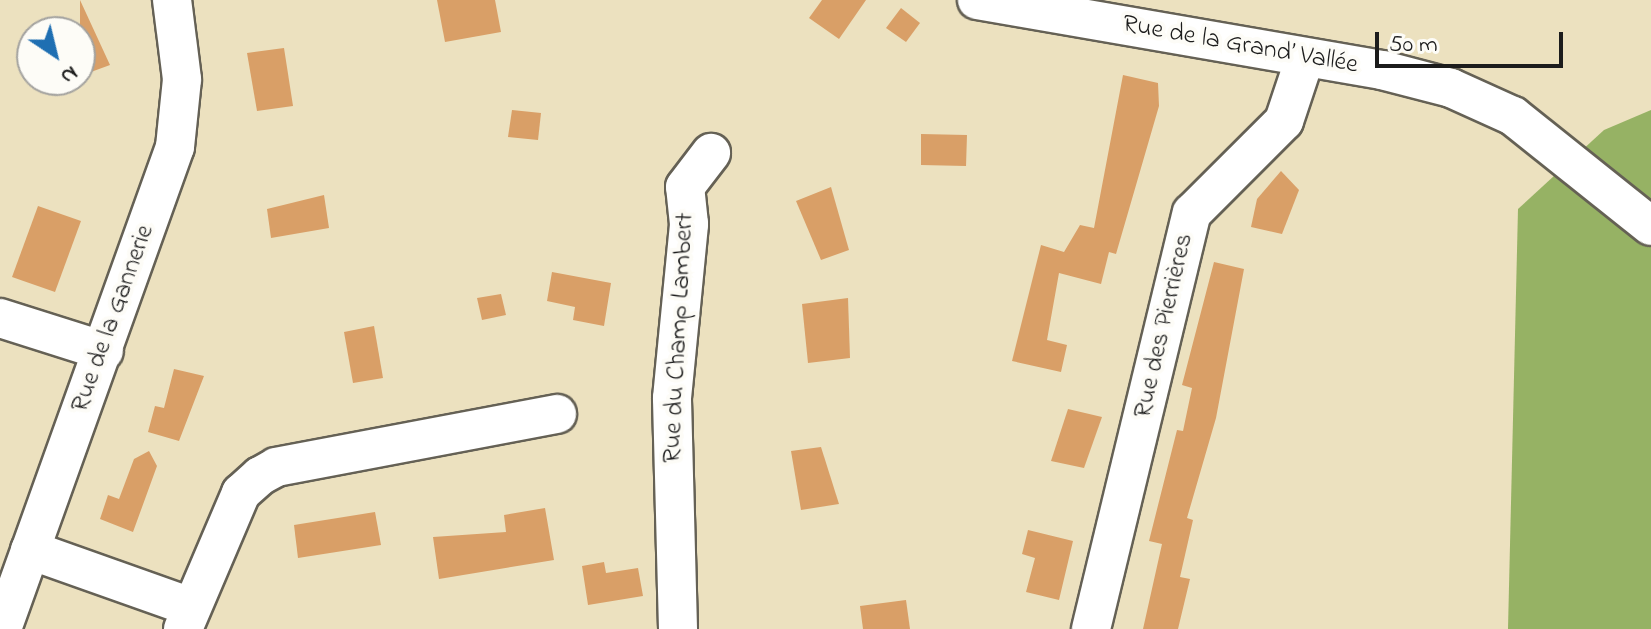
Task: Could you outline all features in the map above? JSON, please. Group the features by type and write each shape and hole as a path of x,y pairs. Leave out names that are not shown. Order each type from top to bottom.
{"street":[{"name":"Rue de la Gannerie","path":"2,629 175,147 182,79 172,0"},
{"name":"Rue de la Grand’ Vallée","path":"977,0 1305,58 1451,88 1513,116 1651,226"},
{"name":"Rue des Pierrières","path":"1091,629 1192,213 1284,121 1305,58"},
{"name":"Rue du Champ Lambert","path":"678,629 672,398 689,224 685,187 711,153"},
{"path":"0,318 104,351"},
{"path":"30,550 187,618 241,493 276,467 557,414"}],"green space":[{"path":"1651,110 1651,629 1508,629 1518,209 1604,130"}],"building":[{"path":"80,0 87,16 80,16"},
{"path":"437,0 495,0 501,32 445,42"},
{"path":"822,0 866,0 839,39 809,18"},
{"path":"901,8 920,23 906,42 886,28"},
{"path":"96,35 110,65 96,70"},
{"path":"284,48 293,106 257,111 247,53"},
{"path":"1123,75 1158,83 1159,106 1116,254 1109,252 1101,284 1059,273 1047,340 1067,345 1061,372 1012,361 1041,245 1064,252 1080,225 1094,228"},
{"path":"512,110 541,113 538,140 508,137"},
{"path":"921,134 967,135 966,166 921,165"},
{"path":"1281,171 1299,190 1282,234 1251,227 1257,199"},
{"path":"831,187 849,250 821,260 796,201"},
{"path":"324,195 329,228 271,238 267,209"},
{"path":"38,206 81,221 55,292 12,277"},
{"path":"1214,262 1244,269 1216,418 1187,518 1193,520 1180,577 1190,579 1178,629 1143,629 1162,544 1149,541 1177,430 1183,431 1192,388 1182,385"},
{"path":"552,272 611,283 604,326 573,320 575,307 547,301"},
{"path":"501,294 506,315 482,320 477,298"},
{"path":"848,298 850,358 808,363 802,304"},
{"path":"374,326 383,378 353,383 344,332"},
{"path":"174,369 204,376 179,441 148,432 155,406 164,408"},
{"path":"1068,409 1102,417 1084,468 1051,461"},
{"path":"821,447 839,504 801,510 791,451"},
{"path":"149,451 157,466 133,532 100,519 108,495 119,499 134,459"},
{"path":"545,508 554,560 439,579 433,537 506,532 504,515"},
{"path":"375,512 381,545 298,558 294,525"},
{"path":"1028,530 1073,541 1059,600 1026,592 1035,558 1022,554"},
{"path":"604,562 606,573 638,568 643,596 588,605 582,566"},
{"path":"906,600 910,629 863,629 860,606"}]}
